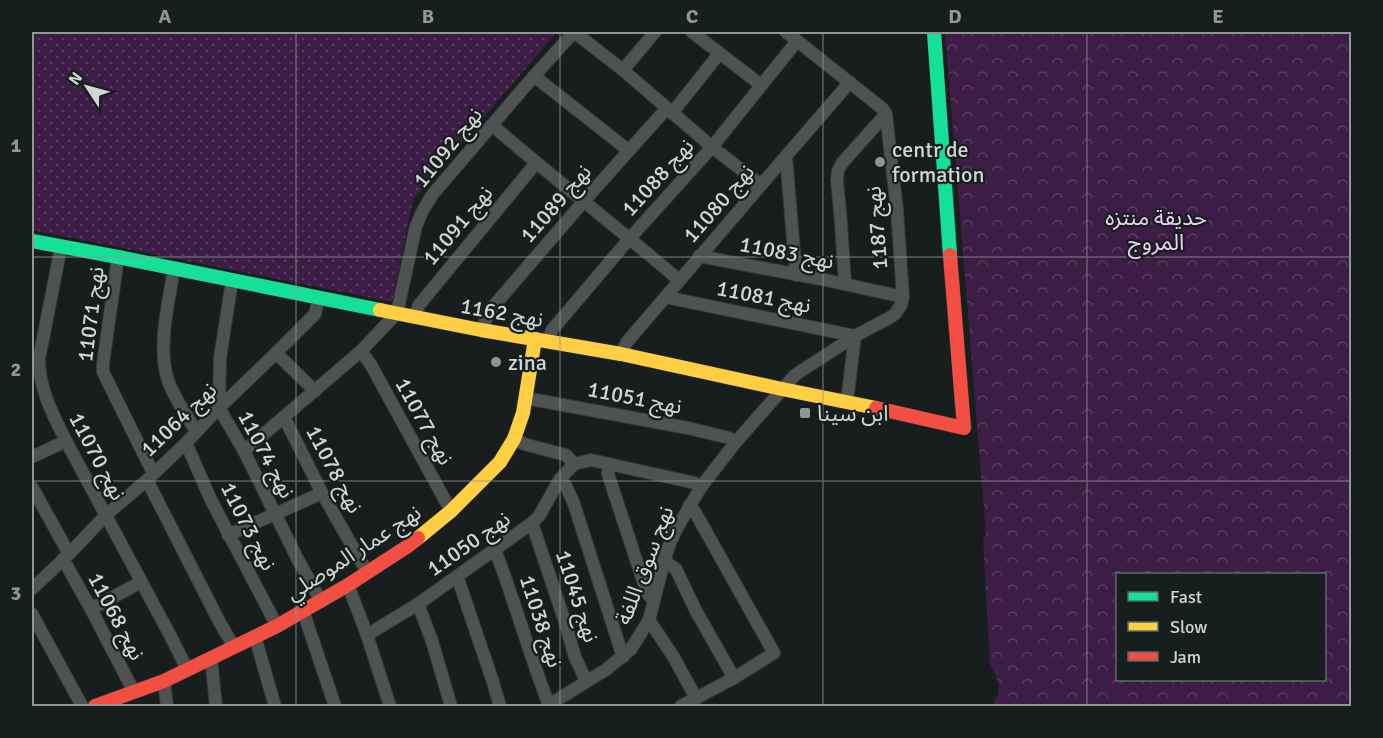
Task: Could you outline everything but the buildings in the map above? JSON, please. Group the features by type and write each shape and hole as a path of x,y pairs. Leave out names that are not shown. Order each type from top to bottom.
{"street":[{"path":"574,32 760,184"},
{"name":"نهج 11092","path":"397,313 416,226 432,195 574,32"},
{"path":"623,70 655,32"},
{"path":"692,32 761,85"},
{"path":"786,32 883,109 886,114 842,163 838,171 845,284"},
{"name":"نهج 1162","path":"32,241 481,330 621,354 782,389 847,400 964,428 934,32"},
{"name":"نهج 11088","path":"542,340 712,147 798,41"},
{"name":"نهج 11089","path":"481,330 491,309 628,150 670,110 720,54"},
{"path":"534,76 628,150"},
{"name":"نهج 11080","path":"621,354 627,342 699,256 850,82"},
{"name":"نهج 1187","path":"782,389 795,375 855,336 895,314 901,305 903,297 897,210 886,114"},
{"path":"492,125 679,280"},
{"path":"786,156 796,275"},
{"name":"نهج 11091","path":"415,316 419,305 536,163"},
{"name":"نهج 11070","path":"61,247 35,375 66,441 187,669"},
{"name":"نهج 11083","path":"699,256 903,297"},
{"name":"نهج 11071","path":"118,257 103,372 220,623 234,647"},
{"path":"174,268 164,340 164,366 169,384 196,431"},
{"name":"نهج 11074","path":"232,280 220,358 219,408 244,451 321,601"},
{"name":"نهج 11064","path":"32,589 106,515 186,443 315,314 319,297"},
{"name":"نهج 11081","path":"665,297 855,336"},
{"name":"نهج 11078","path":"244,451 361,351 397,313"},
{"path":"847,400 855,336"},
{"name":"نهج عمار الموصلي","path":"95,706 119,703 134,693 164,681 277,626 348,585 408,546 451,511 500,462 514,439 542,340"},
{"name":"نهج 11077","path":"361,351 451,511"},
{"path":"276,353 315,391"},
{"name":"نهج سوق اللفة","path":"548,706 607,669 631,649 649,620 670,543 700,487 735,442 782,389"},
{"name":"نهج 11051","path":"525,398 688,428 729,438 735,442"},
{"name":"نهج 11078","path":"284,417 322,493 367,572"},
{"path":"514,439 566,456 574,464 591,460 695,483 700,487"},
{"path":"32,457 66,441"},
{"name":"نهج 11073","path":"186,443 228,535 277,626"},
{"name":"نهج 11050","path":"367,635 418,604 532,523 560,479 574,464"},
{"path":"609,464 610,482 647,593 654,601"},
{"path":"560,479 566,486 574,504 623,657"},
{"name":"نهج 11068","path":"32,487 134,693"},
{"path":"228,535 322,493"},
{"path":"681,706 734,678 774,653 695,512 689,506"},
{"name":"نهج 11045","path":"532,523 575,657 586,681"},
{"name":"نهج 11038","path":"495,550 548,706"},
{"path":"664,561 676,568 696,611 734,678"},
{"path":"457,576 500,706"},
{"path":"91,609 141,582"},
{"path":"348,585 390,706"},
{"path":"418,604 432,641 451,706"},
{"path":"303,611 335,706"},
{"path":"32,614 82,706"},
{"path":"649,620 696,698"},
{"path":"255,637 275,706"},
{"path":"211,658 216,706"},
{"path":"164,681 167,706"}],"green space":[{"path":"32,32 557,32 413,200 392,302 32,230"},
{"name":"حديقة منتزه المروج","path":"945,32 1351,32 1351,706 994,706 999,686 990,665 983,539 986,535"}],"traffic: fast":[{"path":"934,32 950,255"},
{"path":"32,241 380,310"}],"traffic: slow":[{"path":"380,310 621,354 876,408"},
{"path":"418,538 451,511 500,462 514,439 523,413 535,339"}],"traffic: jam":[{"path":"876,408 964,428 950,255"},
{"path":"95,706 164,681 277,626 348,585 418,538"}],"place":[{"name":"centr de formation","path":"880,162"},
{"name":"zina","path":"496,362"},
{"name":"ابن سينا","path":"805,413"}]}
